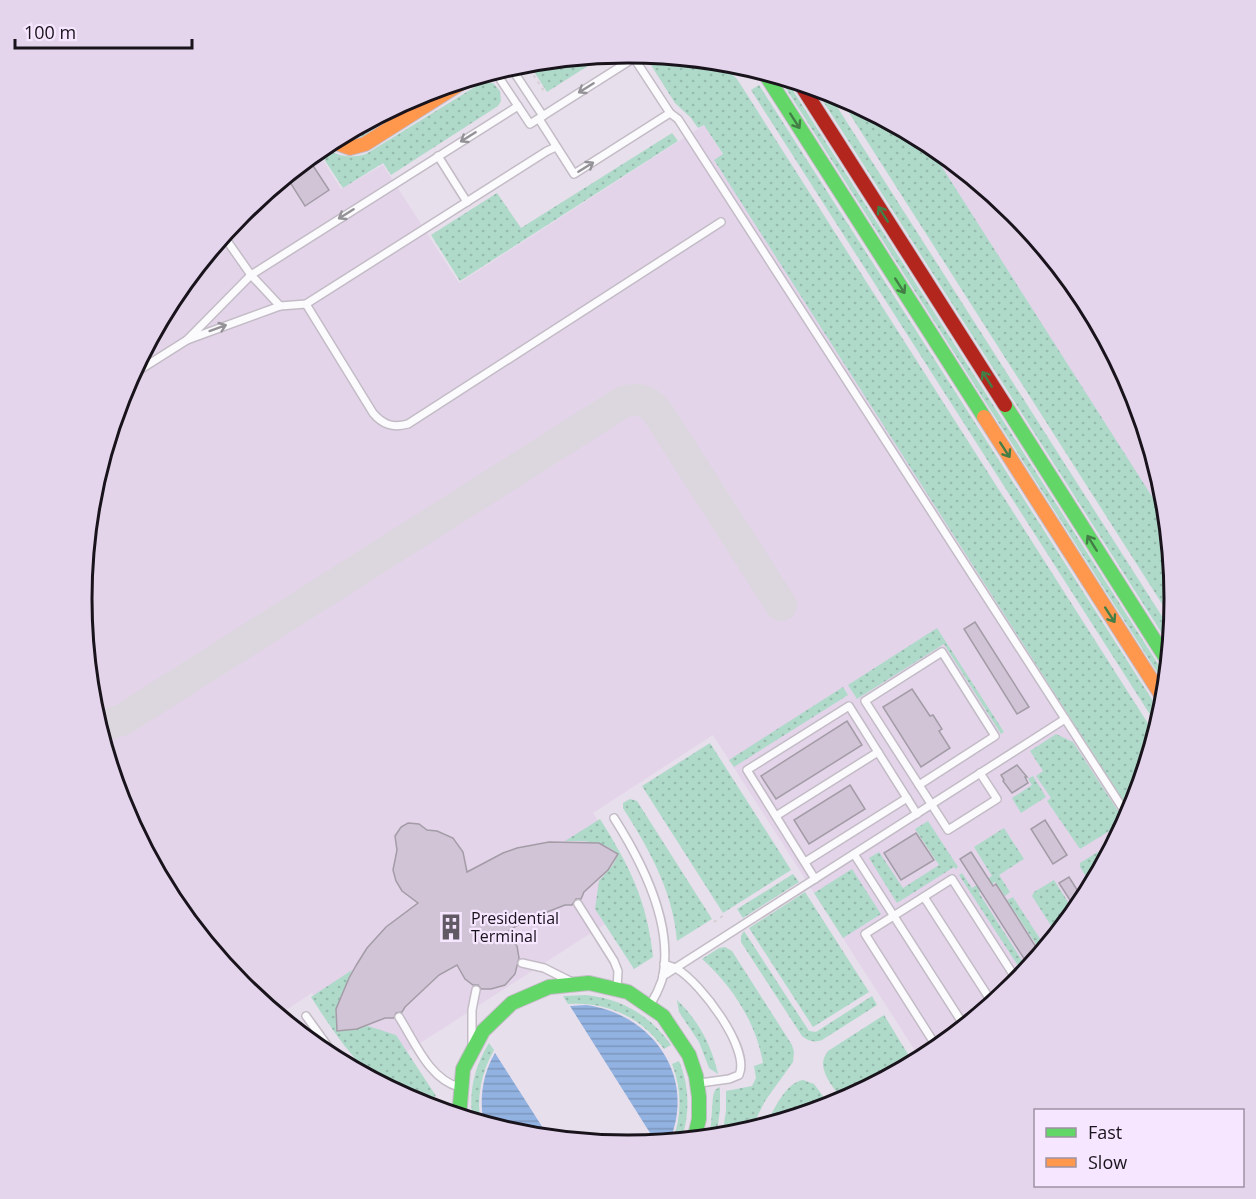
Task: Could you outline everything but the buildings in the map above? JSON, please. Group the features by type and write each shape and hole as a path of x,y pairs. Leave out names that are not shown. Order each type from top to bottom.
{"street":[{"path":"770,82 1157,688"},
{"path":"806,93 1162,651"},
{"path":"343,145 350,148 365,144 423,104"},
{"path":"459,1109 459,1087 463,1070 472,1047 490,1022 514,1001 543,988 574,983 599,985 617,989 650,1006 665,1019 681,1039 692,1062 698,1084 699,1111 696,1131"}],"lane":[{"path":"500,78 530,124 626,63"},
{"path":"637,63 670,113 678,119 1123,808"},
{"path":"515,75 574,174 670,113"},
{"path":"187,340 251,275 518,105"},
{"path":"145,367 187,340 280,306 306,304 556,147"},
{"path":"438,156 467,202"},
{"path":"306,304 373,413 380,421 398,426 408,424 721,222"},
{"path":"228,242 251,275 280,306"},
{"path":"919,785 995,736 942,652 865,701 919,785 932,804 948,830 997,799 981,773"},
{"path":"815,879 747,770 849,706 917,814"},
{"path":"663,976 1065,719"},
{"path":"776,816 878,752"},
{"path":"805,862 907,798"},
{"path":"614,818 637,854 654,897 660,921 663,976 650,1006"},
{"path":"854,854 961,1020"},
{"path":"933,1041 865,934 952,879 1012,973"},
{"path":"924,897 988,997"},
{"path":"578,904 614,961 619,980 617,989"},
{"path":"522,963 544,968 574,983"},
{"path":"664,964 676,967 699,987 719,1013 738,1052 742,1066 736,1076 698,1084"},
{"path":"472,1047 472,1010 476,990"},
{"path":"306,1016 325,1043"},
{"path":"399,1017 435,1074 451,1085 459,1087"}],"path":[{"path":"531,72 546,94"},
{"path":"714,922 724,915"}],"shaded area":[{"path":"704,125 1129,790 1093,868 1054,926 1007,979 982,1003 926,1046 916,1052 713,735 593,813 620,855 633,906 380,1069 336,1031 312,993 284,1011 274,1003 249,979 202,926 163,868 132,805 120,772 102,704 93,635 93,564 102,495 120,427 147,362 182,301 225,246 274,196 322,159 341,189 383,165 459,283"},
{"path":"930,156 982,196 1007,220 1054,273 1074,301 1093,331 1124,394 1146,461 1156,508"}],"green space":[{"path":"590,64 547,92 534,71"},
{"path":"650,64 730,73 737,79 1149,725 1125,803 714,160 723,154 704,125 698,128 675,103"},
{"path":"493,83 500,91 501,101 498,106 391,175 383,163 343,188 323,158 332,152 343,156 366,154 480,84"},
{"path":"759,85 1154,703 1151,716 751,90"},
{"path":"785,86 792,88 1160,667 1159,675"},
{"path":"822,100 836,105 1163,619 1163,635"},
{"path":"847,110 896,135 939,162 1155,501 1163,564 1164,607"},
{"path":"395,116 363,137 350,141"},
{"path":"672,133 678,141 460,281 431,235 497,193 521,228"},
{"path":"937,628 1004,732 1001,734 944,644 857,699 848,685"},
{"path":"843,687 848,695 734,767 729,760"},
{"path":"1056,734 1073,742 1120,814 1113,829 1080,849 1047,801 1051,798 1036,776 1043,771 1030,751"},
{"path":"710,743 791,870 723,913 642,786"},
{"path":"1033,776 1046,797 1021,813 1012,798 1032,785 1028,779"},
{"path":"630,799 637,801 712,919 677,941 671,905 665,888 642,839 623,808 623,803"},
{"path":"600,819 636,885 646,918 653,957 634,969 595,909 599,881 613,865 618,854 600,844 565,841"},
{"path":"928,821 958,867 956,869 954,867 897,903 869,858 879,852 903,888 939,865 915,829"},
{"path":"1004,828 1024,859 999,875 1010,892 1005,896 995,882 979,893 1023,962 1019,967 959,875 962,873 972,888 992,876 974,847"},
{"path":"1103,849 1087,878 1080,863"},
{"path":"852,869 881,914 843,938 814,893"},
{"path":"793,874 799,882 743,918 737,909"},
{"path":"1054,880 1069,904 1052,928 1032,896 1034,892"},
{"path":"805,892 869,992 813,1027 749,928"},
{"path":"1013,897 1041,941 1037,946 1007,900"},
{"path":"744,931 809,1031 816,1032 872,996 877,1005 822,1040 807,1039 802,1036 741,942"},
{"path":"725,947 732,951 792,1045 794,1052 793,1062 765,1101 755,1121 723,1127 726,1091 752,1086 756,1078 754,1066 763,1063 749,1019 733,993 702,959 719,948"},
{"path":"352,970 336,1009 337,1029 342,1031 368,1026 396,1035 436,1096 432,1099 423,1095 360,1064 311,997"},
{"path":"586,995 612,1000 634,1010 654,1025 671,1045 664,1049 645,1028 622,1013 596,1005 568,1004 563,996"},
{"path":"677,1000 703,1034 718,1074 709,1068 699,1042 679,1012"},
{"path":"884,1015 909,1056 865,1081 837,1093 824,1070 824,1057 828,1051"},
{"path":"489,1043 494,1050 481,1086 480,1115 472,1113 471,1100 473,1080 479,1061"},
{"path":"679,1061 688,1101 683,1133 674,1134 680,1103 678,1083 672,1064"},
{"path":"803,1080 814,1084 825,1098 770,1117 785,1092"},
{"path":"720,1087 720,1110 717,1128 710,1129 713,1096 715,1090"}],"water":[{"path":"586,1005 610,1011 631,1021 649,1035 663,1052 673,1072 677,1094 676,1118 671,1134 652,1135 570,1006"},
{"path":"495,1053 544,1129 483,1116 483,1088"}],"taxiway":[{"path":"107,724 122,720 623,402 628,401 643,401 658,413 781,605"}],"traffic: fast":[{"path":"770,82 984,417"},
{"path":"1005,405 1162,651"},
{"path":"460,1109 463,1069 483,1031 512,1003 549,987 589,983 628,992 663,1016 689,1055 696,1076 699,1097 699,1119 696,1131"}],"traffic: slow":[{"path":"343,145 350,148 365,144 437,99"},
{"path":"984,417 1157,688"}],"traffic: jam":[{"path":"806,93 1005,405"}],"place":[{"name":"Presidential Terminal","path":"451,927"}]}
